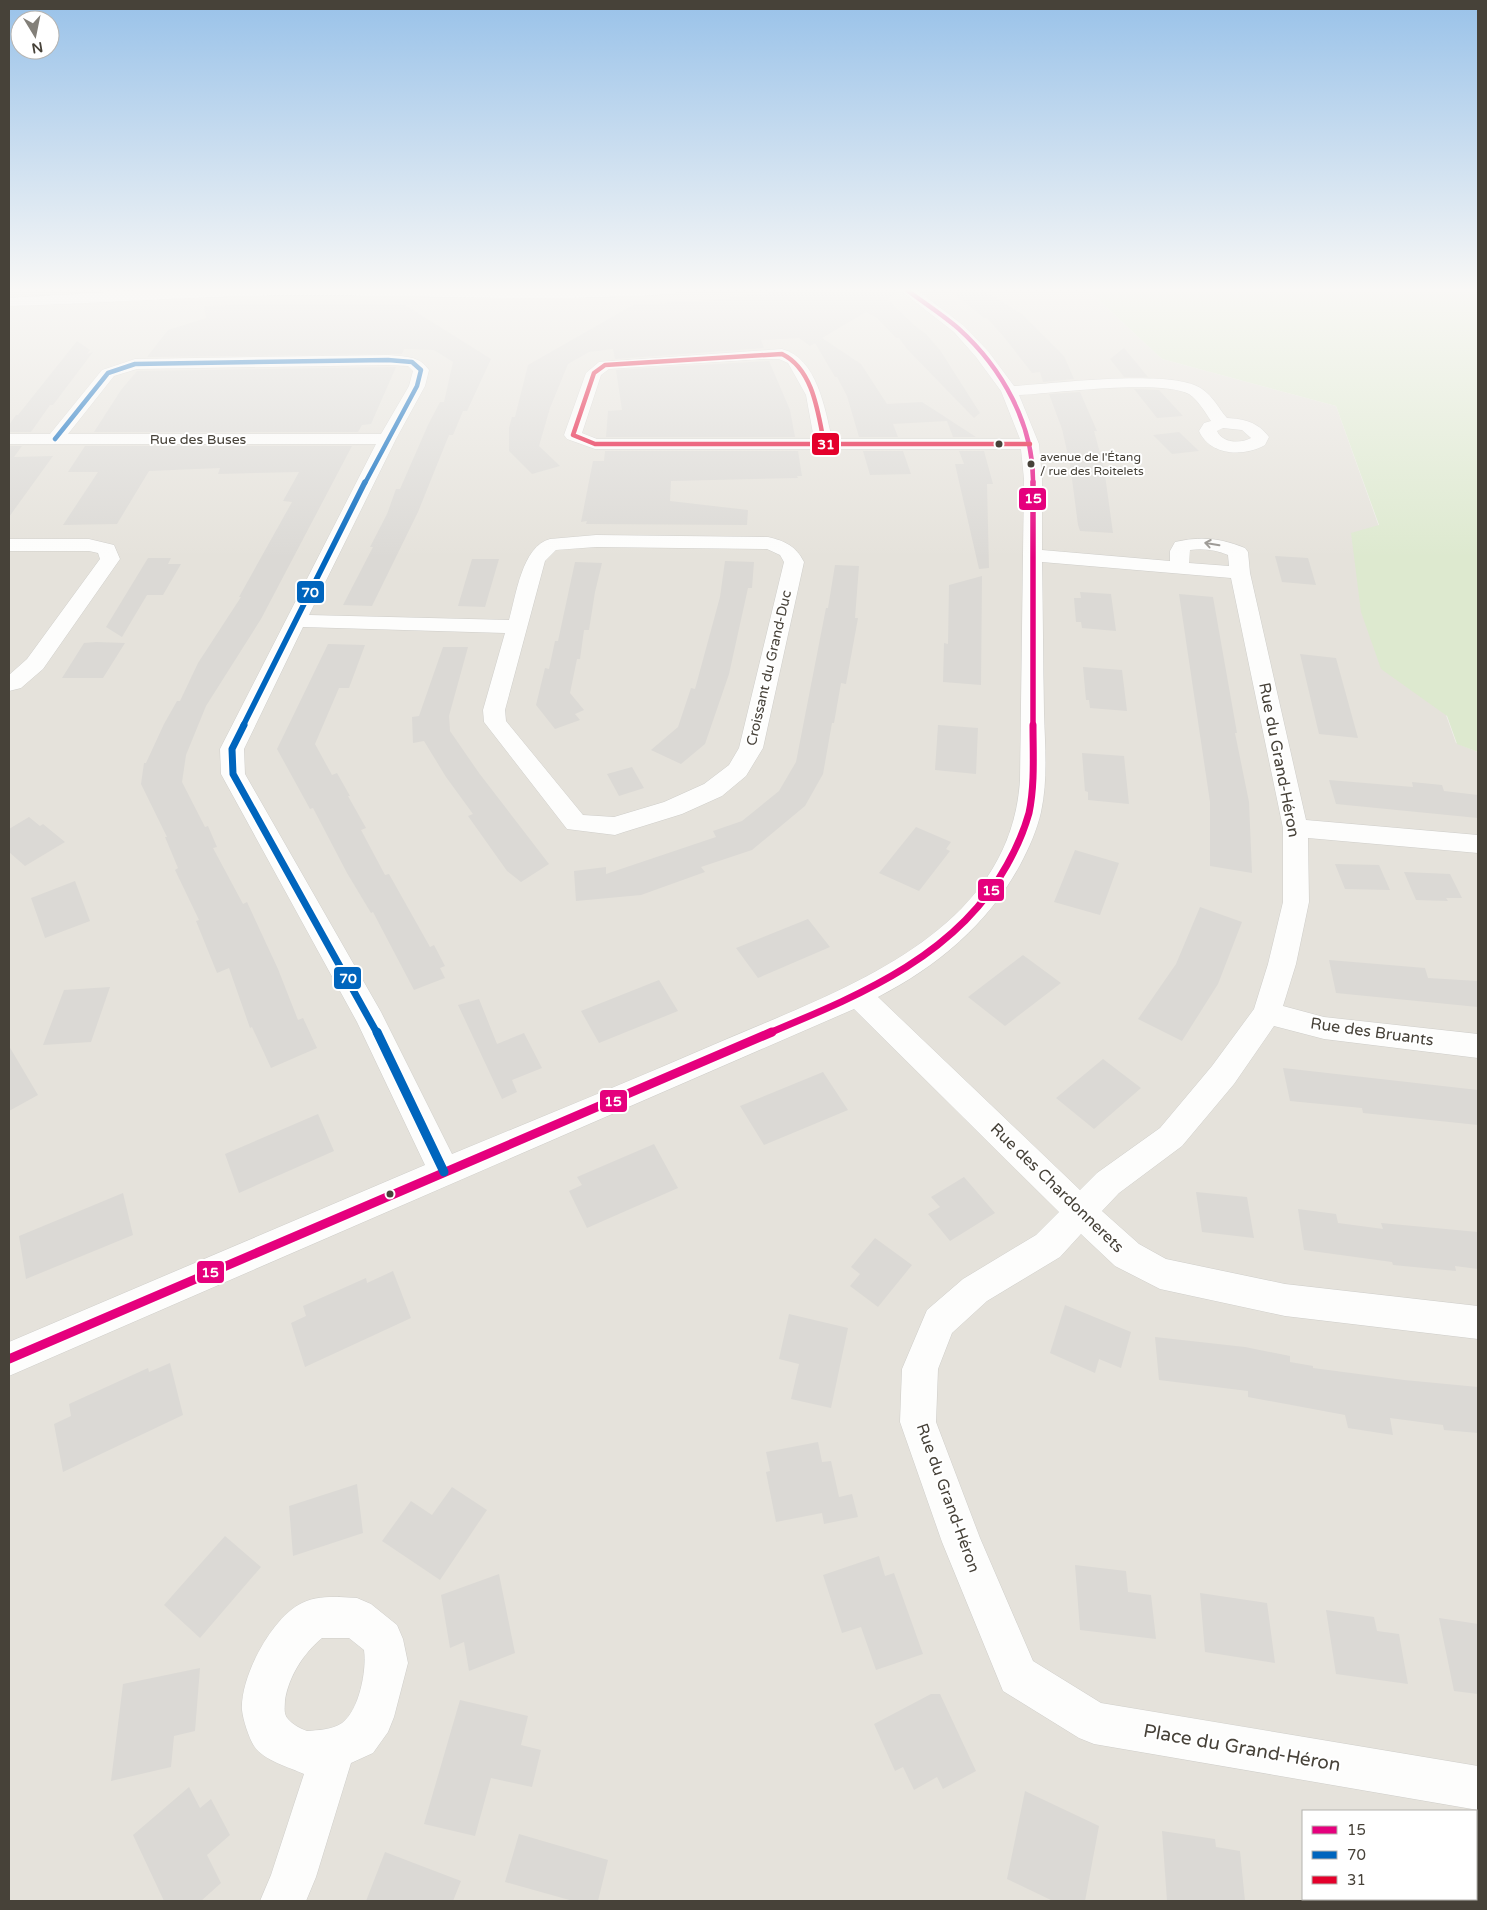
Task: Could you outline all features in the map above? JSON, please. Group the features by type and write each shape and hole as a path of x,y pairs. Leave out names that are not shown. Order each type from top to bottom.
{"street":[{"path":"55,439 102,379"},
{"path":"418,379 417,386 387,438 232,749 233,774 394,1064 426,1128 444,1172"},
{"path":"592,379 573,435 595,444 1030,444"},
{"path":"805,379 814,395 824,443"},
{"path":"9,1359 444,1172 678,1074 858,995 891,978 923,957 949,936 981,905 1002,874 1025,825 1031,798 1033,764 1032,555 1034,479 1030,444 1009,391 1000,379"},
{"path":"1009,391 1132,384 1183,385 1196,392 1222,424"},
{"name":"Rue des Buses","path":"9,439 387,438"},
{"name":"Croissant du Grand-Duc","path":"596,541 761,542 782,548 790,553 794,562 751,748 738,770 712,790 673,808 615,826 576,823 495,722 494,710 517,627 536,560 550,545 596,541"},
{"path":"9,545 89,546 106,549 110,559 35,664 13,683 9,684"},
{"name":"Rue du Grand-Héron","path":"1018,1676 962,1542 918,1422 920,1368 939,1322 975,1290 1048,1246 1108,1184 1171,1137 1223,1075 1267,1013 1282,964 1296,902 1295,828 1240,573 1032,555"},
{"path":"296,622 517,627"},
{"path":"1295,828 1478,844"},
{"name":"Rue des Chardonnerets","path":"858,995 1081,1213 1127,1255 1160,1273 1285,1300 1478,1323"},
{"name":"Rue des Bruants","path":"1267,1013 1324,1028 1478,1046"},
{"name":"Place du Grand-Héron","path":"1018,1676 1094,1722 1478,1788"},
{"path":"283,1901 293,1877 334,1750"}],"shaded area":[{"path":"9,379 1237,379 1336,406 1456,743 1478,752 1478,1901 9,1901"}],"green space":[{"path":"1237,379 1478,379 1478,752 1457,744 1447,716 1381,669 1361,612 1351,533 1379,525 1336,406"}],"building":[{"path":"47,379 73,379 53,405 50,405 31,432 9,432 9,425"},
{"path":"130,379 391,379 371,424 362,425 358,432 94,432"},
{"path":"449,379 482,379 467,411 463,411 453,435 449,435 418,512 372,606 343,605 373,547 370,547 387,514 396,489 400,489 440,402 444,402"},
{"path":"524,379 562,379 550,408 539,446 560,466 532,474 509,451 509,428 512,417 515,417"},
{"path":"617,379 777,379 790,410 795,437 606,437 608,411 622,410"},
{"path":"838,379 871,379 887,404 922,402 976,437 953,437 947,421 893,424 898,437 859,437 847,396"},
{"path":"936,379 958,379 980,413 974,418"},
{"path":"1042,379 1073,379 1043,382"},
{"path":"1134,389 1159,390 1183,416 1157,418"},
{"path":"1080,392 1097,431 1094,431 1104,468 1113,533 1080,531 1078,525 1070,464 1062,429 1049,394"},
{"path":"1179,432 1199,451 1172,454 1153,435"},
{"path":"9,446 22,446 14,457 53,456 9,517"},
{"path":"85,446 352,446 261,619 206,706 186,755 182,782 205,827 208,826 217,847 213,848 243,904 247,902 278,969 298,1020 303,1018 317,1048 271,1068 252,1027 250,1028 229,968 217,973 196,921 199,920 175,870 178,868 165,837 167,837 141,784 144,763 146,763 164,724 177,701 180,701 198,663 241,597 239,597 292,502 283,501 299,472 218,474 220,468 149,471 117,524 63,525 98,472 68,472"},
{"path":"605,451 798,451 802,476 797,476 798,478 671,481 670,501 748,510 747,525 586,524 587,521 581,522 593,461 604,461"},
{"path":"863,451 903,451 911,474 870,475"},
{"path":"959,451 984,451 993,484 987,484 989,568 979,569 955,464 964,464"},
{"path":"1275,556 1308,558 1316,585 1282,582"},
{"path":"148,558 171,558 168,564 181,564 163,595 147,595 122,637 106,627"},
{"path":"472,559 499,559 485,607 458,606"},
{"path":"725,561 754,562 752,588 748,588 729,674 705,744 681,764 651,750 678,727 691,688 695,689 720,597"},
{"path":"575,562 602,563 589,630 584,630 580,659 577,659 570,693 584,710 575,714 580,720 555,729 536,705 545,668 549,669 555,641 558,641"},
{"path":"835,565 859,566 855,618 858,618 846,684 841,683 823,774 805,806 752,850 701,867 705,872 641,895 576,901 574,871 606,867 606,874 716,837 713,831 742,821 779,791 796,762"},
{"path":"982,576 981,685 943,682 944,643 948,644 949,585"},
{"path":"1080,592 1111,594 1116,631 1082,628 1081,622 1076,622 1074,598 1081,598"},
{"path":"1179,594 1213,597 1237,733 1235,733 1249,802 1252,873 1210,866 1210,802"},
{"path":"84,643 125,643 103,678 62,678"},
{"path":"328,644 365,645 349,688 339,688 315,744 332,775 337,773 350,796 348,796 366,828 361,830 385,875 389,874 430,947 434,945 445,966 440,968 445,978 414,990 373,912 371,913 347,873 313,808 310,809 277,749"},
{"path":"443,647 468,647 449,716 450,731 479,773 549,864 521,882 507,871 468,816 473,814 446,777 424,741 413,743 412,717 419,716"},
{"path":"1300,654 1336,658 1358,738 1319,734"},
{"path":"1083,667 1122,670 1127,711 1090,708 1089,700 1086,700"},
{"path":"938,725 978,728 976,774 935,770"},
{"path":"1082,753 1124,756 1129,804 1088,800 1088,792 1085,791"},
{"path":"632,767 644,788 619,796 607,774"},
{"path":"1329,780 1413,787 1412,782 1442,785 1444,791 1478,795 1478,818 1336,804"},
{"path":"29,817 40,826 43,824 65,842 25,866 9,852 9,829"},
{"path":"916,827 951,842 946,849 950,851 919,891 879,873"},
{"path":"1075,850 1119,863 1100,915 1054,902"},
{"path":"1335,864 1379,865 1390,890 1345,889"},
{"path":"1404,872 1450,874 1462,898 1446,898 1448,901 1416,900"},
{"path":"75,881 90,921 45,938 31,898"},
{"path":"1200,907 1242,922 1218,984 1182,1041 1138,1019 1176,964"},
{"path":"808,919 830,947 758,978 736,948"},
{"path":"1023,955 1061,983 1005,1026 968,997"},
{"path":"1329,960 1425,968 1428,978 1478,981 1478,1007 1336,993"},
{"path":"659,980 678,1011 599,1043 581,1011"},
{"path":"110,987 91,1042 43,1045 64,990"},
{"path":"479,999 497,1044 524,1033 542,1068 512,1080 517,1092 502,1099 458,1005"},
{"path":"9,1046 38,1095 9,1111"},
{"path":"1103,1059 1141,1088 1094,1129 1056,1098"},
{"path":"1283,1068 1478,1090 1478,1125 1363,1113 1362,1108 1290,1101"},
{"path":"823,1072 848,1110 764,1145 740,1106"},
{"path":"318,1114 334,1151 239,1193 225,1154"},
{"path":"654,1144 678,1188 587,1228 569,1191 582,1185 577,1177"},
{"path":"964,1177 995,1213 950,1241 928,1214 940,1207 931,1197"},
{"path":"1196,1192 1247,1197 1254,1238 1202,1232"},
{"path":"123,1193 133,1235 26,1279 19,1236"},
{"path":"1298,1209 1336,1214 1338,1223 1383,1229 1381,1223 1478,1232 1478,1269 1455,1266 1456,1271 1393,1265 1392,1262 1304,1250"},
{"path":"875,1238 912,1265 878,1307 850,1286 860,1274 851,1267"},
{"path":"393,1271 411,1318 305,1367 291,1323 306,1316 303,1306 366,1278 367,1283"},
{"path":"1065,1305 1131,1332 1121,1368 1099,1359 1095,1373 1050,1353"},
{"path":"789,1314 848,1328 831,1408 791,1399 799,1364 779,1359"},
{"path":"1155,1337 1245,1347 1290,1356 1290,1362 1313,1366 1313,1368 1404,1380 1478,1387 1478,1433 1444,1430 1443,1425 1390,1418 1393,1435 1348,1428 1345,1415 1248,1397 1248,1391 1159,1380"},
{"path":"170,1363 183,1415 63,1472 54,1424 71,1416 69,1404 148,1368 149,1372"},
{"path":"818,1442 822,1462 831,1461 839,1497 852,1494 858,1517 824,1524 822,1513 776,1522 766,1472 770,1471 766,1452"},
{"path":"357,1484 363,1533 293,1556 289,1506"},
{"path":"452,1487 487,1510 440,1580 382,1541 411,1501 432,1515"},
{"path":"225,1536 261,1567 200,1638 164,1605"},
{"path":"879,1556 885,1576 894,1573 923,1654 876,1670 861,1627 842,1633 823,1575"},
{"path":"1075,1565 1126,1571 1128,1592 1151,1595 1156,1639 1080,1630"},
{"path":"499,1574 515,1653 469,1671 464,1642 450,1648 441,1595"},
{"path":"1200,1593 1267,1603 1275,1663 1205,1652"},
{"path":"1326,1610 1374,1617 1377,1631 1399,1634 1408,1684 1336,1674"},
{"path":"1439,1618 1478,1624 1478,1694 1454,1691"},
{"path":"200,1668 195,1731 174,1736 171,1767 111,1781 123,1684"},
{"path":"931,1694 940,1694 976,1771 943,1789 937,1777 914,1790 903,1767 895,1771 874,1724"},
{"path":"460,1700 528,1716 521,1745 541,1750 532,1787 491,1778 475,1836 424,1824"},
{"path":"189,1787 200,1808 211,1799 230,1835 207,1855 221,1883 201,1901 164,1901 133,1835"},
{"path":"1025,1791 1099,1826 1085,1901 1053,1901 1007,1879"},
{"path":"1162,1831 1215,1839 1216,1847 1240,1851 1245,1901 1167,1901"},
{"path":"519,1834 608,1860 598,1901 573,1901 505,1882"},
{"path":"385,1852 461,1881 453,1901 366,1901"}],"transit line":[{"name":"70","path":"55,439 103,379"},
{"name":"70","path":"419,379 417,386 387,439 232,749 233,774 371,1020 444,1172"},
{"name":"31","path":"592,379 573,435 595,444 1030,444"},
{"name":"31","path":"805,379 814,395 824,443"},
{"name":"15","path":"9,1359 837,1004 907,968 929,953 961,925 994,886 1012,856 1027,818 1031,795 1033,764 1033,479 1029,440 1009,391 1000,379"}],"place":[{"name":"avenue de l'Étang / rue des Roitelets","path":"1031,464"}]}
